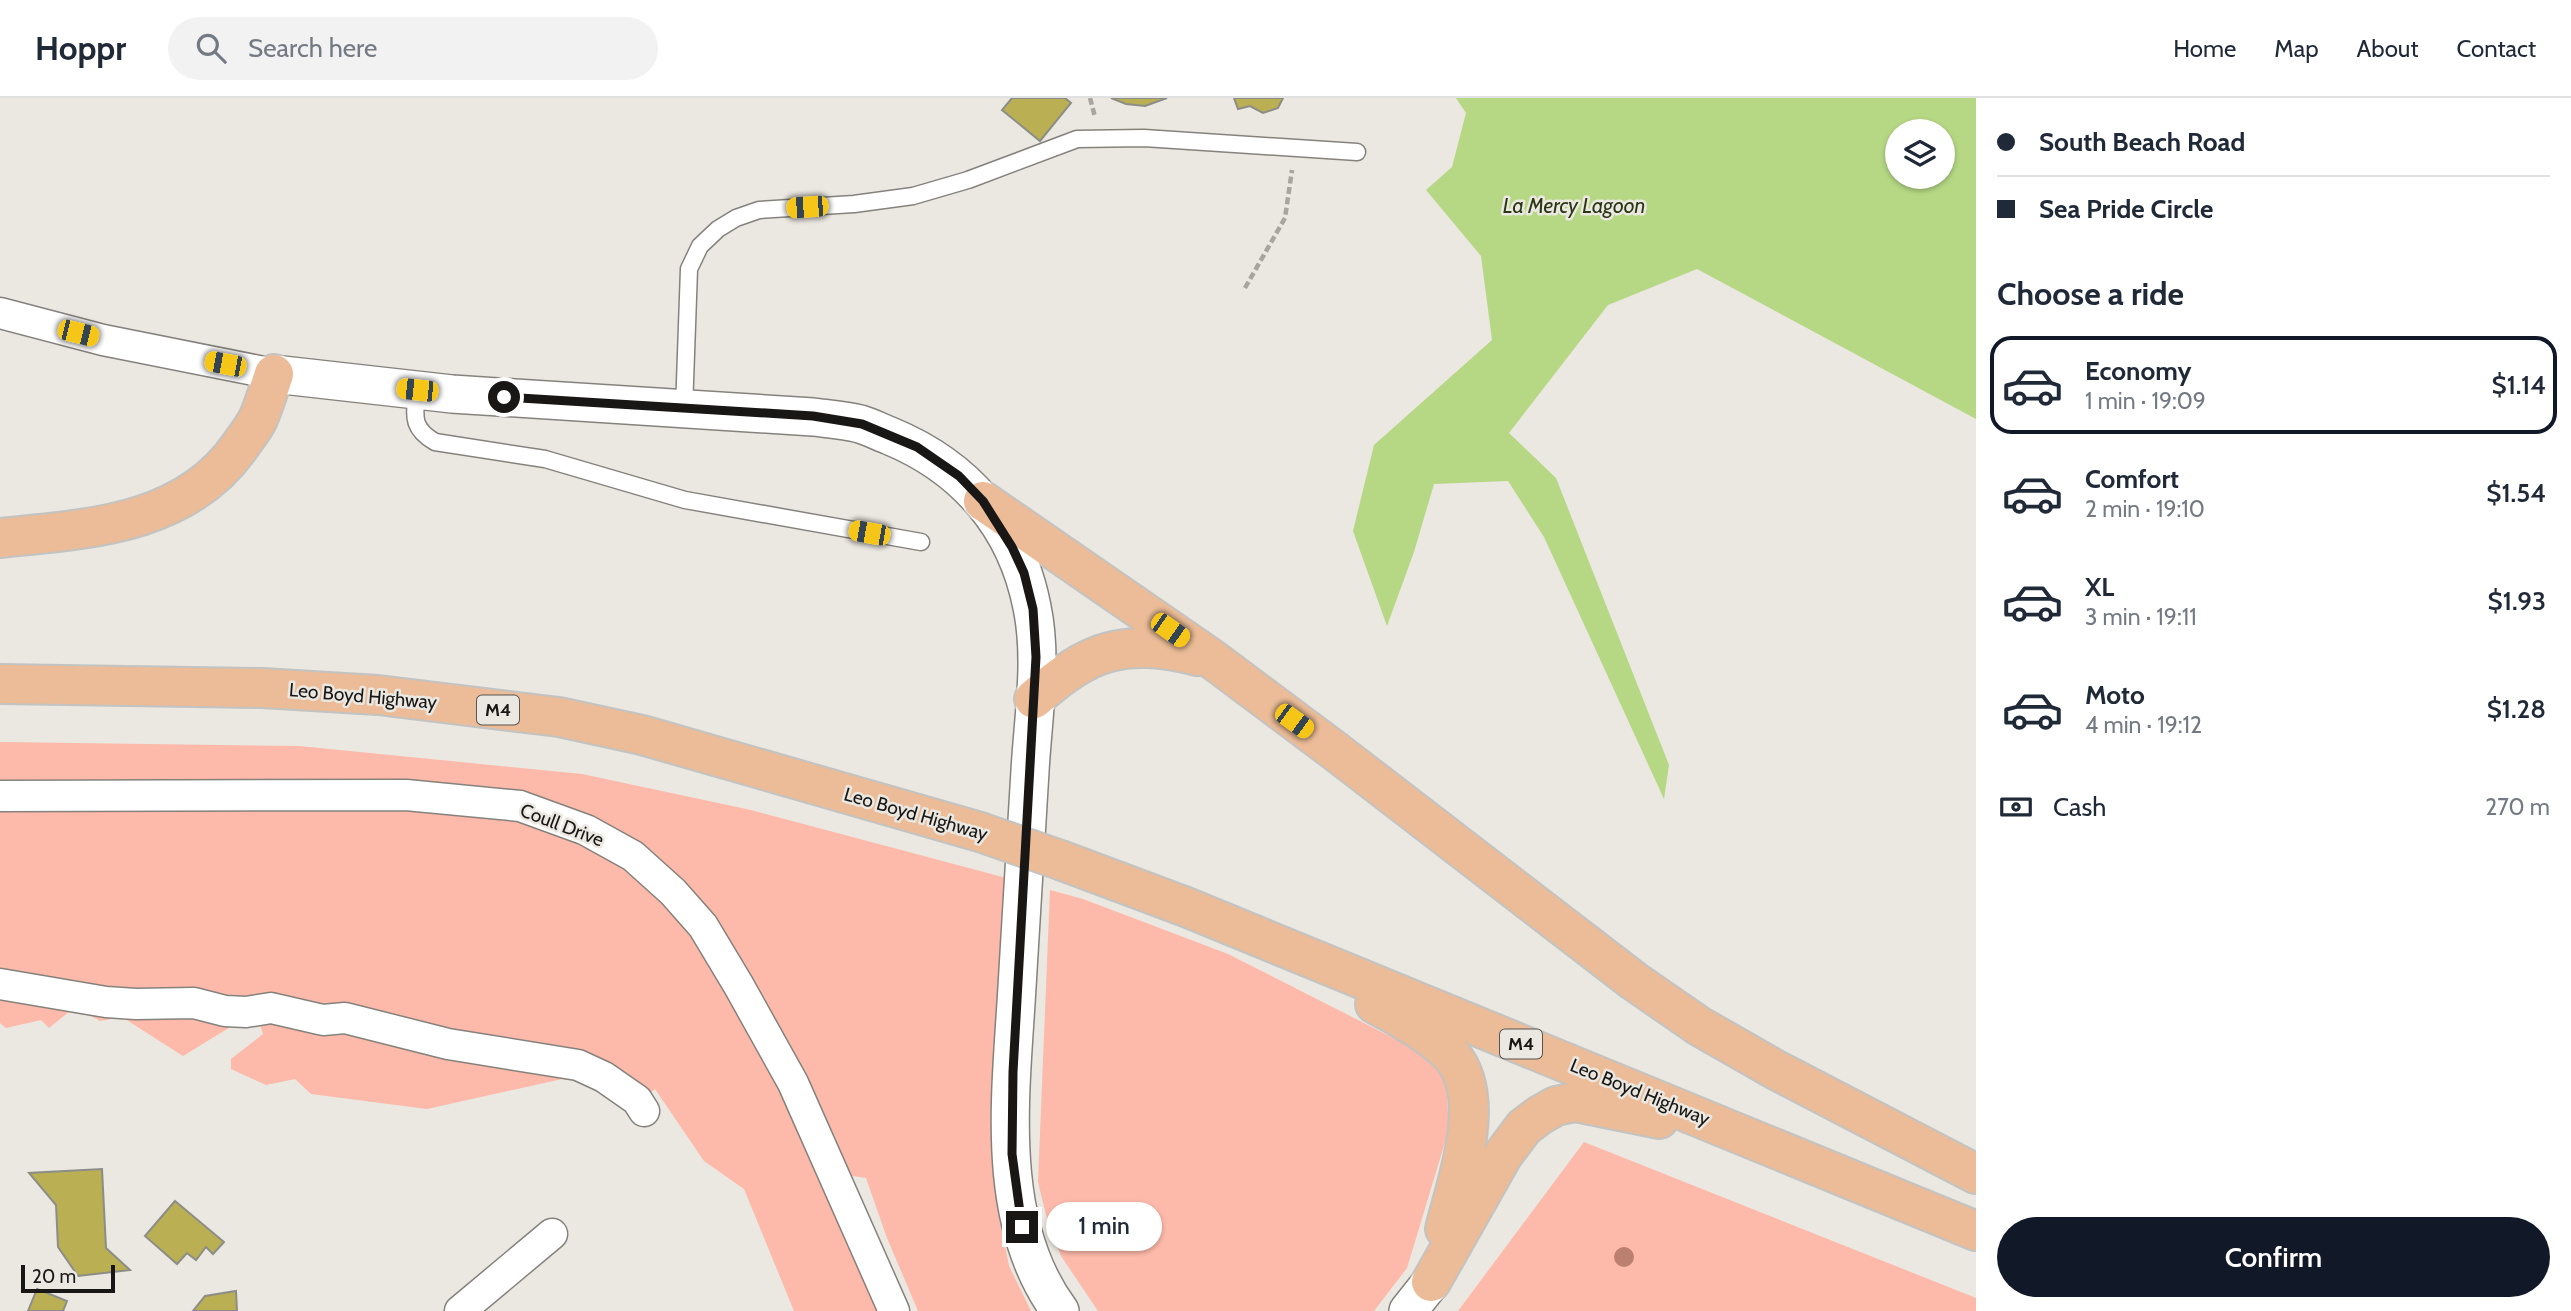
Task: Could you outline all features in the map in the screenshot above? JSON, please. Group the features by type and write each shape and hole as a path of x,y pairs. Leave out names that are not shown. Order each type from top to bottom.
{"main road":[{"path":"0,538 121,523 197,491 229,462 257,421 274,374"},
{"path":"983,501 1212,659 1601,955 1699,1026 1776,1070 1976,1174"},
{"path":"1034,699 1062,674 1089,658 1116,650 1143,647 1212,659"},
{"name":"Leo Boyd Highway","path":"0,684 275,689 378,695 559,717 642,735 980,832 1063,861 1186,907 1976,1231"},
{"path":"1186,907 1389,1011 1451,1054 1462,1072 1469,1107 1458,1179 1419,1296"},
{"path":"1419,1296 1503,1155 1524,1127 1556,1106 1575,1102 1667,1120 1903,1200"}],"street":[{"path":"0,313 103,340 274,374 417,390 684,410 813,416 862,424 917,447 959,476 983,501 1012,547 1024,573 1033,609 1036,657 1013,1072 1012,1154 1017,1206 1027,1248 1048,1294 1060,1311"},
{"name":"Coull Drive","path":"0,796 406,795 520,806 586,830 633,856 673,892 703,926 739,986 793,1083 894,1311"},
{"path":"0,984 106,1002 194,1003 225,1011 246,1012 271,1008 323,1020 345,1018 448,1044 578,1065 604,1076 637,1101 644,1111"},
{"path":"460,1311 552,1234"}],"lane":[{"path":"684,410 690,269 700,246 718,229 736,218 759,210 855,204 913,196 968,180 1077,139 1144,138 1357,152"},
{"path":"417,390 416,425 422,434 435,442 545,459 685,500 921,542"}],"path":[{"path":"1244,288 1284,218 1291,190 1292,148"}],"shaded area":[{"path":"0,742 299,746 582,774 751,810 1014,880 997,1206 1009,1266 1031,1311 918,1311 887,1238 866,1178 846,1175 881,1311 794,1311 744,1189 704,1161 655,1089 628,1112 593,1084 562,1079 427,1109 311,1094 295,1079 266,1085 231,1069 231,1059 263,1034 260,1025 232,1026 183,1056 122,1017 100,1021 75,1007 49,1028 41,1020 6,1028 0,1023"},
{"path":"1050,890 1083,899 1228,954 1425,1054 1446,1080 1449,1129 1407,1268 1374,1311 1098,1311 1061,1256 1046,1215 1038,1182"},
{"path":"1584,1142 1976,1298 1976,1311 1458,1311"}],"water":[{"name":"La Mercy Lagoon","path":"1456,98 1976,98 1976,419 1697,269 1608,305 1509,433 1556,478 1669,765 1664,799 1544,537 1508,481 1434,484 1414,552 1387,626 1353,531 1374,445 1492,340 1481,256 1426,190 1452,167 1466,113"}],"building":[{"path":"1012,98 1065,98 1071,103 1040,141 1002,110"},
{"path":"1111,98 1167,98 1145,106 1126,104"},
{"path":"1234,98 1283,98 1278,108 1263,113 1250,106 1238,109"},
{"path":"102,1169 106,1248 130,1270 78,1276 58,1247 56,1205 29,1173"},
{"path":"175,1201 224,1242 213,1254 206,1247 196,1260 187,1253 177,1264 145,1236"},
{"path":"37,1289 67,1301 63,1311 28,1311"},
{"path":"236,1291 237,1311 193,1311 205,1296"}],"route":[{"path":"504,397 813,416 862,424 936,458 959,476 983,501 998,524 1024,573 1033,609 1036,657 1013,1072 1012,1154 1017,1206 1022,1227"}]}
